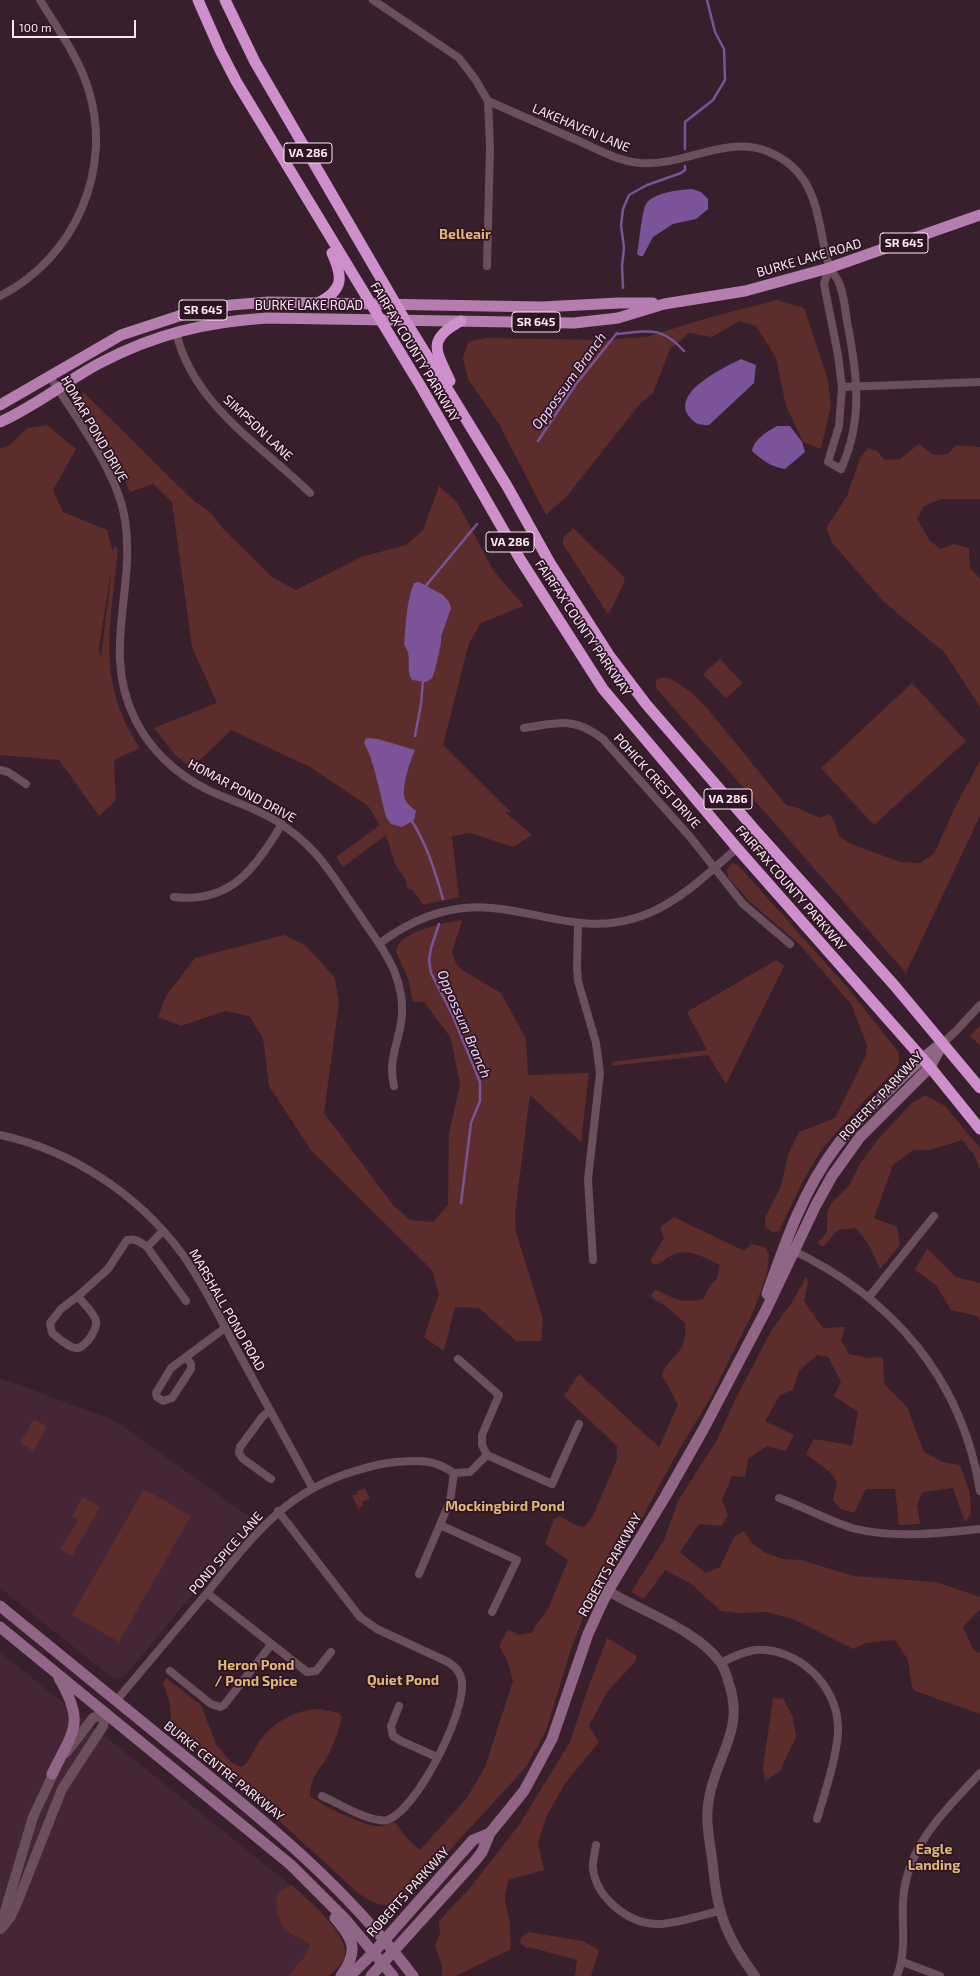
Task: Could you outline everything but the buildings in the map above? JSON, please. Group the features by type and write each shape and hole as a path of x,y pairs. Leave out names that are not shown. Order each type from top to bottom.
{"highway":[{"name":"FAIRFAX COUNTY PARKWAY","path":"198,0 220,50 236,81 277,146 313,210 423,390 520,558 603,689 737,848 930,1067 980,1129"},
{"name":"FAIRFAX COUNTY PARKWAY","path":"225,0 255,62 405,320 465,416 507,486 550,563 594,634 627,680 756,831 894,985 980,1088"},
{"path":"313,210 340,272 340,281 336,290 329,297 318,303"},
{"path":"461,321 446,329 440,336 437,350 438,357 465,416"}],"main road":[{"name":"BURKE LAKE ROAD","path":"0,422 29,408 99,364 124,351 192,327 229,321 267,318 574,322 618,318 664,304 745,290 829,268 980,215"},
{"name":"BURKE LAKE ROAD","path":"0,405 121,335 191,312 231,305 269,302 541,307 620,303 664,304"},
{"name":"ROBERTS PARKWAY","path":"741,1355 764,1303 784,1246 813,1183 835,1148 854,1125 922,1058 943,1043"},
{"name":"ROBERTS PARKWAY","path":"371,1976 475,1861 482,1852 490,1833 524,1791 552,1739 588,1634 608,1591 665,1497 703,1430 741,1355 766,1310 816,1205 846,1155 879,1117 930,1067 943,1043"},
{"name":"BURKE CENTRE PARKWAY","path":"0,1606 286,1838 348,1898 385,1939 413,1976"},
{"path":"0,1627 291,1865 342,1915 393,1976"},
{"path":"52,1774 73,1733 75,1718 71,1698 56,1672"},
{"path":"106,1713 116,1701"},
{"name":"ROBERTS PARKWAY","path":"350,1976 374,1952 473,1840 490,1833"},
{"path":"291,1865 341,1925 352,1942 353,1955 340,1976"}],"street":[{"path":"0,296 35,274 63,243 72,230 84,204 93,176 96,125 88,88 74,56 40,0"},
{"path":"373,0 459,58 475,78 488,101 490,147 487,266"},
{"name":"LAKEHAVEN LANE","path":"488,101 628,162 655,163 738,147 758,148 779,157 796,170 812,194 820,222 829,268"},
{"path":"829,268 839,283 854,355 858,402 849,453 841,469 828,462 839,426 842,387 838,355 824,284 829,268"},
{"name":"SIMPSON LANE","path":"176,332 186,362 206,395 227,420 310,493"},
{"name":"HOMAR POND DRIVE","path":"50,376 105,466 116,488 123,509 127,555 119,638 119,660 124,693 136,722 156,751 184,776 208,790 282,824 306,842 323,861 379,944 394,971 402,998 402,1021 391,1065 394,1086"},
{"path":"842,387 980,382"},
{"name":"POHICK CREST DRIVE","path":"524,728 560,723 573,723 589,728 603,739 619,755 715,868 743,904 790,944"},
{"path":"0,770 8,772 26,784"},
{"path":"174,897 188,899 203,898 236,882 250,871 282,824"},
{"path":"379,944 393,933 417,920 461,908 492,908 578,924 592,925 646,914 681,894 715,868 737,848"},
{"path":"578,924 578,981 596,1044 600,1073 588,1178 593,1260"},
{"path":"943,1043 980,1005"},
{"name":"MARSHALL POND ROAD","path":"0,1135 50,1151 91,1172 131,1200 183,1255 197,1277 312,1487"},
{"path":"870,1297 934,1216"},
{"path":"147,1247 162,1232"},
{"path":"78,1296 95,1317 96,1327 83,1346 72,1348 52,1333 50,1323 61,1308 78,1296 108,1269 127,1240 132,1239 139,1241 147,1247 186,1301"},
{"path":"784,1246 828,1269 870,1297 908,1334 939,1376 951,1398 967,1435 974,1458 980,1491"},
{"path":"187,1358 191,1364 191,1369 172,1398 163,1401 157,1397 156,1393 171,1368 187,1358 225,1328"},
{"path":"458,1359 499,1395 482,1435 482,1445 487,1455 552,1484 579,1424"},
{"path":"270,1411 263,1416 240,1447 239,1453 242,1458 271,1479"},
{"path":"419,1574 450,1500 454,1473 470,1472 487,1455"},
{"name":"POND SPICE LANE","path":"116,1701 207,1593 243,1547 278,1511 312,1487 343,1474 391,1462 434,1462 442,1464 454,1473"},
{"path":"779,1498 840,1524 865,1530 917,1535 980,1529"},
{"path":"278,1511 360,1617 377,1628 448,1662 460,1674 462,1684 461,1696 450,1733 425,1782 397,1814 387,1820 374,1819 322,1796"},
{"path":"440,1525 516,1560 492,1612"},
{"path":"608,1591 692,1636 712,1652 721,1663 731,1688 734,1720 729,1741 712,1783 707,1812 708,1836 720,1911 738,1952 755,1976"},
{"path":"207,1593 302,1670 310,1673 317,1670 331,1652"},
{"path":"170,1671 211,1704 220,1707 224,1705 271,1645"},
{"path":"721,1663 749,1651 763,1650 780,1653 795,1659 808,1668 823,1683 831,1696 837,1716 838,1738 817,1819"},
{"path":"399,1706 391,1726 393,1736 437,1757"},
{"path":"0,1929 33,1817 52,1774 93,1718 106,1713"},
{"path":"0,1929 11,1916 17,1903 62,1789 103,1726 106,1713"},
{"path":"897,1976 903,1962 904,1892 914,1857 922,1840 933,1824 980,1773"},
{"path":"596,1845 592,1868 599,1886 610,1903 630,1916 645,1922 659,1924 672,1923 720,1911"},
{"path":"903,1962 940,1976"}],"shaded area":[{"path":"692,189 701,192 708,199 708,209 696,219 673,224 653,237 643,256 637,254 646,204 661,194"},
{"path":"777,300 804,308 828,380 831,405 821,449 803,442 786,406 776,358 756,326 739,321 712,337 689,333 670,349 653,393 639,405 567,496 546,515 499,424 468,379 463,358 468,342 485,338 602,340 646,337 711,317"},
{"path":"741,359 756,365 754,383 709,425 695,422 688,415 685,406 688,397 703,381"},
{"path":"83,392 195,502 209,511 225,531 272,577 296,590 361,557 406,545 423,530 439,486 457,502 493,570 524,606 481,623 469,643 443,745 511,812 505,812 532,835 513,847 470,833 452,836 459,897 423,905 413,890 407,888 406,880 395,864 386,835 343,867 336,857 380,825 368,806 310,767 231,730 192,768 175,755 154,728 217,703 192,647 172,502 153,484 130,492 108,446 82,405 81,398"},
{"path":"47,425 76,449 53,490 63,512 107,530 113,552 114,546 118,549 110,627 111,675 117,699 126,723 140,748 114,760 116,800 99,816 59,760 0,755 0,449 10,445 27,428","holes":["111,577 101,656 99,649"]},
{"path":"777,426 790,426 802,442 805,452 785,469 775,467 767,463 752,451 758,439"},
{"path":"919,444 933,455 948,454 956,445 980,447 980,499 941,499 924,506 917,519 930,541 941,549 953,544 969,548 970,568 980,578 980,707 945,653 883,601 833,544 826,528 847,496 860,458 868,448 877,451 885,460 900,459"},
{"path":"573,528 623,576 625,581 610,612 607,613 563,544 563,538"},
{"path":"419,582 443,595 449,602 451,608 441,637 435,670 432,678 426,682 412,680 409,671 408,653 404,645 409,598 414,583"},
{"path":"720,659 743,683 726,698 703,674"},
{"path":"664,677 682,685 707,708 786,805 798,808 820,818 829,814 834,820 839,836 851,844 900,862 920,863 934,854 955,807 980,761 980,816 906,973 656,688 656,680"},
{"path":"912,683 966,741 874,825 821,768"},
{"path":"366,738 378,739 415,750 407,774 404,794 407,803 416,811 414,820 402,827 391,824 386,817 375,772 364,743"},
{"path":"732,863 738,865 848,988 899,1053 899,1063 892,1074 866,1099 822,1149 803,1181 779,1231 773,1232 765,1227 765,1218 781,1186 788,1155 799,1132 835,1118 866,1055 867,1045 851,1004 799,944 749,901 728,877 727,870"},
{"path":"462,920 452,952 456,963 462,970 501,993 526,1039 528,1075 589,1073 581,1142 530,1095 515,1214 516,1232 543,1319 541,1341 516,1341 479,1308 455,1307 444,1351 424,1337 439,1294 432,1270 311,1150 269,1086 263,1038 249,1016 225,1011 181,1026 158,1017 166,996 195,958 284,935 305,945 335,978 339,1002 324,1113 393,1205 410,1220 433,1222 448,1205 449,1133 460,1085 451,1038 424,1002 413,1002 408,978 396,952 398,945 404,939 423,929"},
{"path":"776,960 784,966 726,1084 708,1055 612,1066 612,1062 707,1050 687,1012"},
{"path":"980,1025 980,1045 970,1036"},
{"path":"925,1095 945,1106 980,1148 980,1169 975,1156 962,1140 930,1150 913,1150 893,1165 874,1218 897,1227 900,1245 880,1269 869,1245 856,1228 838,1230 824,1246 821,1246 818,1243 827,1231 827,1213 832,1202 849,1186 861,1162 880,1137 912,1103"},
{"path":"674,1217 744,1251 751,1244 765,1247 769,1255 767,1274 754,1310 712,1395 672,1462 640,1522 606,1575 586,1611 572,1646 546,1731 526,1767 402,1902 384,1905 368,1900 358,1893 263,1806 170,1728 170,1706 163,1684 166,1678 201,1705 216,1744 231,1762 241,1767 249,1760 264,1735 285,1718 302,1711 320,1709 339,1713 342,1718 336,1738 327,1757 313,1778 310,1796 334,1810 366,1824 382,1826 394,1822 409,1840 420,1850 467,1798 485,1767 513,1681 507,1660 499,1646 508,1629 519,1635 531,1633 549,1607 568,1560 545,1544 554,1519 560,1516 575,1525 584,1527 593,1516 617,1459 617,1446 564,1396 579,1374 659,1447 678,1405 662,1376 665,1368 684,1342 685,1323 667,1307 652,1298 652,1293 656,1290 684,1301 703,1299 710,1285 717,1279 720,1265 697,1254 684,1252 672,1255 655,1265 650,1261 664,1238 660,1227"},
{"path":"927,1249 956,1277 980,1283 980,1320 977,1316 951,1310 936,1285 915,1270"},
{"path":"806,1277 808,1282 804,1301 823,1328 845,1327 841,1340 849,1354 869,1358 883,1357 884,1384 907,1407 924,1452 943,1462 960,1465 970,1493 971,1514 965,1522 953,1488 923,1492 917,1504 920,1524 899,1525 895,1489 866,1489 854,1513 840,1509 833,1500 837,1482 831,1473 806,1454 814,1439 852,1445 858,1412 834,1396 841,1382 828,1357 817,1355 799,1371 793,1390 780,1395 765,1421 794,1435 786,1451 767,1446 748,1459 745,1477 732,1476 722,1500 728,1516 721,1526 699,1524 680,1552 705,1573 720,1567 734,1537 744,1531 753,1544 766,1553 783,1559 801,1560 854,1576 936,1582 980,1597 980,1609 963,1627 974,1651 980,1653 980,1714 915,1691 912,1687 908,1660 895,1640 866,1643 853,1649 793,1619 766,1612 738,1613 721,1611 690,1583 665,1570 644,1599 631,1592 664,1540 678,1501 717,1440 735,1400 771,1331 792,1302"},
{"path":"0,1378 116,1421 254,1520 125,1676 121,1678 111,1677 0,1588"},
{"path":"34,1419 47,1427 33,1451 20,1443"},
{"path":"365,1488 370,1499 362,1502 364,1506 358,1509 352,1496 358,1494 357,1491"},
{"path":"144,1489 191,1516 119,1642 72,1615"},
{"path":"83,1497 100,1507 72,1556 60,1550 78,1520 72,1516"},
{"path":"607,1638 637,1656 635,1662 607,1692 589,1726 599,1742 566,1782 547,1815 538,1843 544,1870 508,1880 505,1899 510,1924 511,1949 456,1976 442,1976 442,1965 435,1946 440,1934 439,1921 469,1889 519,1825 570,1742"},
{"path":"0,1652 299,1892 319,1911 342,1940 345,1954 341,1964 329,1976 0,1976"},
{"path":"783,1698 793,1717 796,1737 780,1771 765,1781 763,1767 773,1699"},
{"path":"292,1885 325,1916 340,1936 345,1954 339,1966 329,1976 288,1976 306,1955 310,1944 288,1931 282,1925 278,1916 276,1901 278,1894"},
{"path":"529,1932 583,1941 599,1950 591,1976 575,1976 577,1960 529,1947 526,1948 520,1942 522,1936"}],"waterway":[{"name":"Oppossum Branch","path":"685,149 685,122 713,100 725,80 724,49 715,32 707,0"},
{"name":"Oppossum Branch","path":"623,288 622,266 624,248 621,225 623,209 629,195 647,185 681,173 685,170 685,166"},
{"path":"617,334 645,331 660,333 668,337 684,351"},
{"name":"Oppossum Branch","path":"538,441 576,384 617,333"},
{"name":"Oppossum Branch","path":"424,588 477,524"},
{"name":"Oppossum Branch","path":"415,736 421,704 423,680"},
{"name":"Oppossum Branch","path":"410,818 421,837 433,867 443,899"},
{"name":"Oppossum Branch","path":"439,924 431,948 429,960 431,973 452,1014 480,1082 480,1101 471,1123 461,1203"}],"district":[{"name":"Belleair","path":"465,234"},
{"name":"Mockingbird Pond","path":"505,1506"},
{"name":"Heron Pond / Pond Spice","path":"256,1674"},
{"name":"Quiet Pond","path":"403,1680"},
{"name":"Eagle Landing","path":"934,1858"}]}
